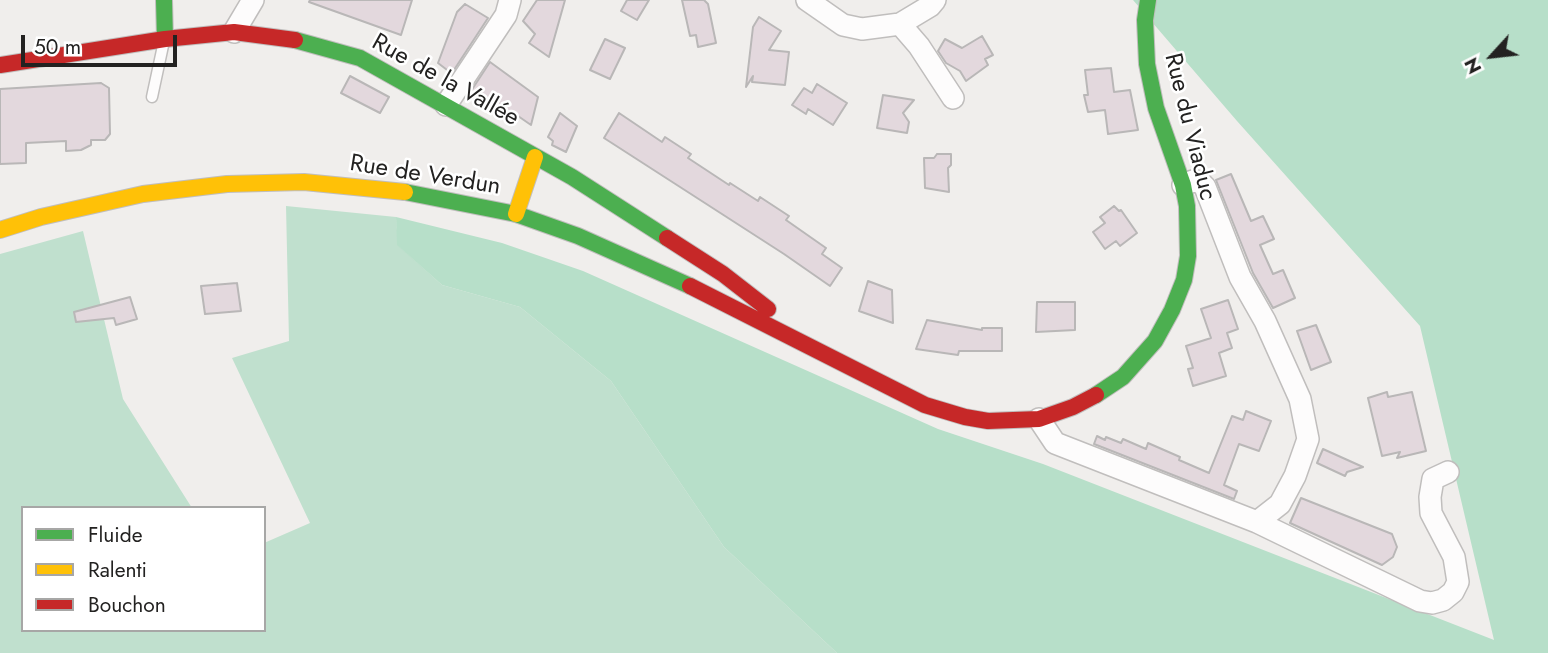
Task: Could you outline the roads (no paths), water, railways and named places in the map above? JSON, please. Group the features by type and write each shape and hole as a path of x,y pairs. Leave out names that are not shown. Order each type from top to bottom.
{"main road":[{"path":"164,0 165,38"},
{"name":"Rue du Viaduc","path":"818,348 925,405 965,418 988,421 1039,419 1073,407 1109,388 1139,362 1155,341 1184,280 1189,232 1182,185 1163,132 1147,64 1145,20 1148,0"},
{"name":"Rue de la Vallée","path":"0,65 165,38 234,32 299,40 360,58 572,177 723,274 818,348"},
{"name":"Rue de la Vallée","path":"516,214 535,156"},
{"name":"Rue de Verdun","path":"0,230 41,217 142,194 227,184 304,183 414,194 516,214 578,236 640,262 818,348"}],"street":[{"path":"234,32 253,0"},
{"path":"446,105 506,15 510,0"},
{"path":"807,0 843,25 862,29 900,24 930,6 935,0"},
{"path":"900,24 919,46 953,98"},
{"path":"1182,185 1193,181 1200,182 1205,187 1240,277 1265,321 1300,399 1308,439 1295,476 1280,504 1257,522"},
{"path":"1039,419 1055,443 1257,522 1420,601 1432,603 1443,600 1453,592 1458,582 1454,556 1431,513 1433,479 1448,472"}],"lane":[{"path":"152,97 165,38"}]}
